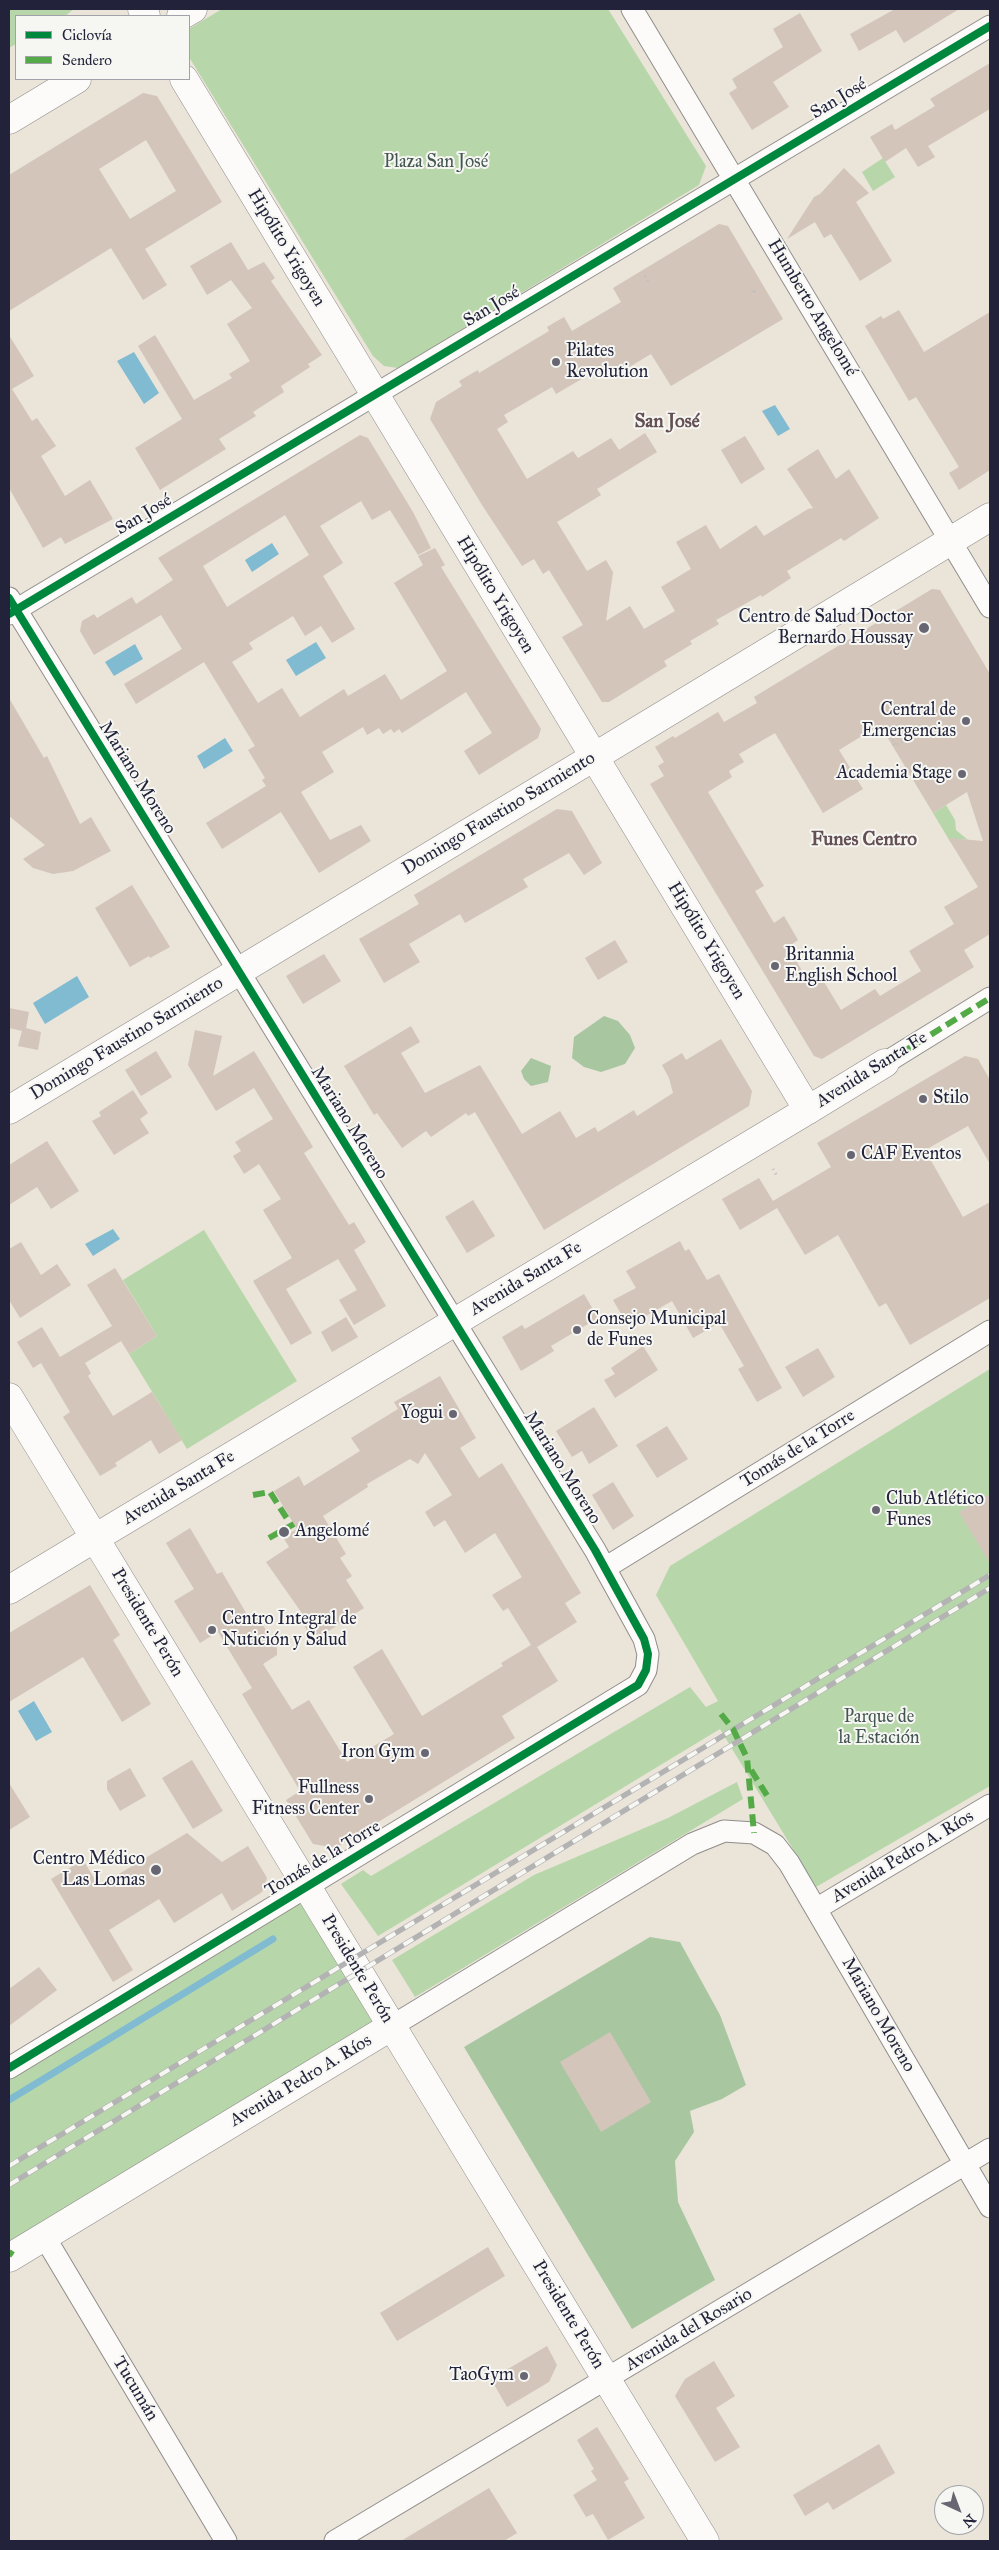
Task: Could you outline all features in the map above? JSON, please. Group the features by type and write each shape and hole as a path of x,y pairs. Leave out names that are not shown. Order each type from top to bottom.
{"main road":[{"path":"9,120 75,80"},
{"name":"Hipólito Yrigoyen","path":"185,80 808,1110"},
{"name":"Domingo Faustino Sarmiento","path":"9,1110 990,517"},
{"name":"Avenida Santa Fe","path":"9,1590 885,1063"},
{"name":"Presidente Perón","path":"9,1397 705,2541"},
{"name":"Avenida Pedro A. Ríos","path":"9,2258 392,2026"}],"street":[{"name":"Humberto Angelomé","path":"632,9 990,608"},
{"name":"San José","path":"11,607 374,395 990,26"},
{"name":"Mariano Moreno","path":"11,607 605,1568 644,1639 648,1654 646,1670"},
{"name":"Avenida Santa Fe","path":"885,1063 990,998"},
{"name":"Tomás de la Torre","path":"605,1568 990,1331"},
{"name":"Tomás de la Torre","path":"9,2068 638,1685 646,1670"},
{"name":"Avenida Pedro A. Ríos","path":"816,1908 990,1805"},
{"name":"Avenida Pedro A. Ríos","path":"392,2026 692,1844 724,1832 754,1832"},
{"name":"Mariano Moreno","path":"754,1832 775,1845 816,1908 990,2207"},
{"name":"Avenida del Rosario","path":"335,2541 607,2380 990,2149"},
{"name":"Tucumán","path":"44,2236 226,2541"}],"path":[{"path":"645,276 648,282 646,281"},
{"path":"753,291 752,293 758,290"},
{"path":"902,735 892,741 895,746 915,734"},
{"path":"773,1170 777,1176"}],"green space":[{"path":"9,9 74,9 66,15 15,15 15,45 9,48"},
{"name":"Plaza San José","path":"222,9 608,9 706,166 699,185 398,368 384,366 373,356 190,59 190,28"},
{"path":"883,158 895,177 873,191 862,172"},
{"path":"946,805 955,820 956,830 968,840 959,839 951,843 933,813"},
{"path":"604,1016 618,1021 630,1035 635,1048 625,1064 601,1072 584,1067 572,1058 574,1037"},
{"path":"531,1058 551,1066 548,1082 531,1086 524,1079 521,1071"},
{"path":"204,1230 297,1381 187,1449 129,1354 157,1336 123,1280"},
{"name":"Parque de la Estación","path":"990,1369 990,1786 816,1887 720,1729 378,1936 341,1884 363,1870 371,1876 690,1687 706,1707 718,1701 656,1595 670,1566"},
{"path":"737,1782 743,1799 415,1997 392,1960 534,1875 668,1818"},
{"path":"307,1887 392,2026 9,2258 9,2068"},
{"path":"650,1937 680,1942 720,2015 746,2085 722,2099 690,2111 694,2132 675,2161 678,2202 715,2280 632,2329 464,2047"}],"water":[{"path":"134,352 159,393 144,404 117,361"},
{"path":"775,405 790,429 778,436 762,411"},
{"path":"272,543 279,554 252,572 245,560"},
{"path":"316,642 326,658 296,676 286,660"},
{"path":"135,644 143,659 114,676 105,662"},
{"path":"225,738 233,751 204,769 197,756"},
{"path":"77,976 89,997 45,1024 33,1003"},
{"path":"113,1229 120,1239 93,1256 85,1244"},
{"path":"34,1701 52,1732 36,1741 18,1711"}],"building":[{"path":"895,9 959,9 904,43 896,30 859,51 850,34"},
{"path":"800,13 822,51 773,82 789,107 752,130 729,93 737,88 732,79 783,47 773,29"},
{"path":"990,63 990,109 928,146 935,157 918,167 906,148 885,162 870,137 892,124 895,130 935,106 930,99"},
{"path":"143,93 157,96 222,202 145,249 167,285 143,300 111,248 9,311 9,175","holes":["146,140 176,191 130,219 99,169"]},
{"path":"844,168 869,193 856,202 892,261 860,281 831,234 824,238 815,222 787,239 814,197 820,194"},
{"path":"719,224 728,226 783,319 671,386 651,354 616,375 613,370 607,374 602,367 556,394 552,387 504,415 508,422 497,429 527,479 573,451 578,458 611,438 619,450 645,433 657,452 597,489 601,495 557,522 587,571 606,560 613,572 606,621 630,606 644,629 675,611 661,587 691,569 676,542 706,525 720,549 756,525 764,536 808,509 813,508 787,469 818,449 836,479 849,469 879,518 844,541 841,538 787,571 791,578 762,597 761,595 716,620 719,624 690,641 692,644 664,661 667,666 609,702 602,702 562,637 583,625 549,570 543,574 534,559 522,566 482,505 430,419 436,402 462,386 459,381 478,370 479,373 549,331 547,327 564,317 572,331 621,302 613,288"},
{"path":"231,242 248,270 264,262 275,278 271,281 322,355 308,364 310,367 281,386 284,392 253,412 256,416 219,439 226,449 160,490 135,448 182,419 138,346 155,335 194,400 232,378 229,374 250,361 227,324 252,308 231,280 207,295 190,266"},
{"path":"899,310 924,352 990,312 990,470 959,490 949,473 959,467 916,397 909,401 865,326 881,316 883,319"},
{"path":"9,335 34,376 12,389 32,421 37,418 56,446 41,456 65,496 90,480 113,519 65,544 61,537 43,548 9,488"},
{"path":"360,435 368,438 413,512 431,548 418,555 390,510 372,520 361,501 320,526 343,563 323,576 355,629 332,643 321,626 305,636 293,616 249,643 253,649 232,662 258,703 282,688 300,717 344,689 348,696 385,674 401,700 447,671 394,583 423,565 418,556 435,548 445,565 441,567 541,729 538,738 479,775 464,751 492,733 466,692 402,733 399,729 394,733 391,729 383,734 379,728 367,735 363,727 322,752 334,772 301,792 330,840 361,825 371,841 319,873 281,812 222,849 206,823 266,786 262,780 265,778 248,750 255,746 204,662 136,704 124,684 182,649 161,615 94,655 80,631 82,621 94,614 97,618 132,597 136,604 173,580 158,558","holes":["285,515 309,555 227,607 203,566"]},
{"path":"745,436 765,469 741,484 721,450"},
{"path":"932,589 940,590 990,674 990,934 964,950 974,967 822,1059 814,1056 650,784 664,776 658,766 664,762 655,747 673,736 675,738 718,712 724,722 757,703 754,697","holes":["880,725 933,813 967,792 983,841 948,838 978,887 944,907 954,924 909,951 921,971 880,996 875,989 841,1010 821,977 810,984 788,947 798,940 784,916 774,923 755,891 764,886 708,792 732,777 729,771 744,762 739,754 775,733 823,813 863,789 839,750"]},
{"path":"9,698 44,758 47,756 80,824 91,817 111,851 73,871 53,874 33,868 23,859 45,845 9,816"},
{"path":"557,809 572,811 602,863 584,875 569,853 523,879 528,887 465,923 460,914 409,944 420,962 384,983 359,939 419,904 414,895"},
{"path":"132,885 170,947 130,967 95,908"},
{"path":"615,940 628,962 598,980 585,958"},
{"path":"324,954 341,981 303,1004 286,976"},
{"path":"9,1008 29,1012 26,1028 41,1032 38,1050 18,1046 22,1031 9,1028"},
{"path":"411,1026 420,1042 401,1053 425,1093 480,1065 522,1134 560,1111 576,1138 595,1127 598,1132 634,1110 637,1116 673,1093 669,1078 662,1065 682,1053 686,1060 721,1039 752,1091 749,1106 544,1230 475,1112 468,1116 466,1113 431,1137 426,1131 402,1148 377,1113 374,1115 344,1066"},
{"path":"195,1030 222,1036 213,1076 254,1051 313,1147 304,1153 349,1225 354,1222 366,1242 354,1250 386,1306 354,1325 339,1300 357,1290 338,1259 286,1289 312,1333 291,1345 253,1281 292,1258 263,1210 281,1199 259,1164 244,1174 233,1156 241,1151 235,1142 273,1119 254,1088 216,1111 188,1065"},
{"path":"156,1051 172,1077 141,1096 125,1070"},
{"path":"965,1056 978,1059 990,1080 990,1164 968,1126 925,1150 963,1217 990,1202 990,1298 910,1345 886,1303 879,1307 838,1235 805,1255 777,1208 740,1230 722,1199 759,1178 773,1201 831,1167 817,1143"},
{"path":"133,1090 148,1113 140,1119 149,1133 114,1155 92,1121 101,1116 99,1112"},
{"path":"47,1141 79,1191 51,1209 37,1187 9,1205 9,1165"},
{"path":"473,1200 495,1236 467,1253 445,1217"},
{"path":"680,1241 685,1251 689,1249 707,1280 719,1274 782,1388 757,1402 738,1369 744,1366 719,1323 693,1338 672,1301 628,1326 613,1300 636,1288 626,1271"},
{"path":"21,1242 41,1275 57,1264 71,1285 20,1318 9,1300 9,1249"},
{"path":"115,1268 157,1336 129,1354 121,1341 85,1363 91,1373 88,1376 113,1416 152,1392 182,1440 159,1454 151,1440 115,1463 117,1466 100,1476 63,1417 70,1412 41,1363 33,1368 17,1342 42,1327 60,1357 112,1326 87,1285"},
{"path":"584,1294 598,1318 551,1346 554,1351 521,1371 502,1337 522,1325 525,1329"},
{"path":"346,1317 358,1337 332,1352 321,1332"},
{"path":"643,1346 658,1370 615,1398 604,1380 615,1374 611,1368"},
{"path":"818,1348 835,1377 803,1397 785,1367"},
{"path":"440,1376 476,1438 460,1448 479,1478 502,1463 581,1593 565,1603 577,1622 537,1647 558,1681 502,1716 515,1738 336,1848 313,1844 286,1800 300,1791 242,1694 252,1688 218,1632 200,1643 174,1601 194,1589 166,1543 190,1528 217,1574 222,1572 249,1618 256,1614 277,1648 277,1655 263,1664 292,1710 309,1700 347,1762 394,1734 353,1667 382,1649 422,1716 503,1666 501,1663 531,1645 508,1608 503,1611 492,1595 522,1577 495,1533 465,1553 445,1520 434,1527 425,1512 452,1495 425,1453 418,1464 410,1459 367,1484 368,1487 323,1516 346,1554 340,1558 352,1576 346,1580 364,1608 313,1641 302,1622 306,1619 266,1562 289,1547 283,1537 297,1529 274,1491 299,1476 304,1486 360,1451 351,1438 398,1409 394,1402"},
{"path":"594,1407 618,1446 589,1464 582,1451 572,1457 556,1431"},
{"path":"667,1426 688,1459 657,1478 636,1445"},
{"path":"613,1482 634,1516 613,1530 592,1495"},
{"path":"990,1494 990,1564 959,1512"},
{"path":"90,1585 120,1635 113,1640 151,1704 122,1722 83,1657 9,1702 9,1633"},
{"path":"192,1760 223,1811 193,1829 162,1778"},
{"path":"130,1768 146,1796 120,1811 107,1789 107,1781"},
{"path":"9,1783 30,1817 9,1830"},
{"path":"187,1833 222,1862 248,1846 267,1878 262,1892 232,1911 222,1893 174,1923 159,1899 109,1930 133,1970 113,1982 51,1879 83,1860 99,1886"},
{"path":"39,1967 57,1990 9,2026 9,1989"},
{"path":"610,2032 651,2102 601,2132 560,2062"},
{"path":"488,2247 505,2276 397,2341 380,2313"},
{"name":"TaoGym","path":"547,2346 557,2365 549,2382 507,2407 491,2379"},
{"path":"714,2361 735,2396 716,2408 740,2447 715,2462 675,2396 685,2379"},
{"path":"597,2427 629,2479 624,2482 645,2518 608,2540 593,2514 586,2517 573,2495 597,2480 591,2471 594,2469 577,2440"},
{"path":"879,2444 895,2473 833,2510 828,2502 805,2516 793,2495"},
{"path":"489,2488 517,2533 504,2541 401,2541"}],"waterway":[{"path":"9,2100 273,1939"}],"railway":[{"path":"9,2166 990,1575"},
{"path":"9,2185 990,1588"}],"marked path":[{"path":"885,1063 990,998"},
{"path":"253,1495 270,1492 291,1525"},
{"path":"269,1538 294,1524"},
{"path":"721,1714 733,1729 747,1758 754,1833"},
{"path":"751,1770 768,1797"},
{"path":"9,2252 13,2255"}],"cycle path":[{"path":"9,614 990,26"},
{"path":"9,598 595,1550 644,1639 648,1654 646,1670 638,1685 9,2068"}],"place":[{"name":"Pilates Revolution","path":"556,362"},
{"name":"Centro de Salud Doctor Bernardo Houssay","path":"924,628"},
{"name":"Central de Emergencias","path":"966,721"},
{"name":"Academia Stage","path":"962,774"},
{"name":"Britannia English School","path":"775,966"},
{"name":"Stilo","path":"923,1099"},
{"name":"CAF Eventos","path":"851,1155"},
{"name":"Consejo Municipal de Funes","path":"577,1330"},
{"name":"Yogui","path":"453,1414"},
{"name":"Club Atlético Funes","path":"876,1510"},
{"name":"Angelomé","path":"284,1532"},
{"name":"Centro Integral de Nutición y Salud","path":"212,1630"},
{"name":"Iron Gym","path":"425,1753"},
{"name":"Fullness Fitness Center","path":"369,1799"},
{"name":"Centro Médico Las Lomas","path":"156,1870"},
{"name":"TaoGym","path":"524,2376"}],"district":[{"name":"San José","path":"667,422"},
{"name":"Funes Centro","path":"864,840"}]}
